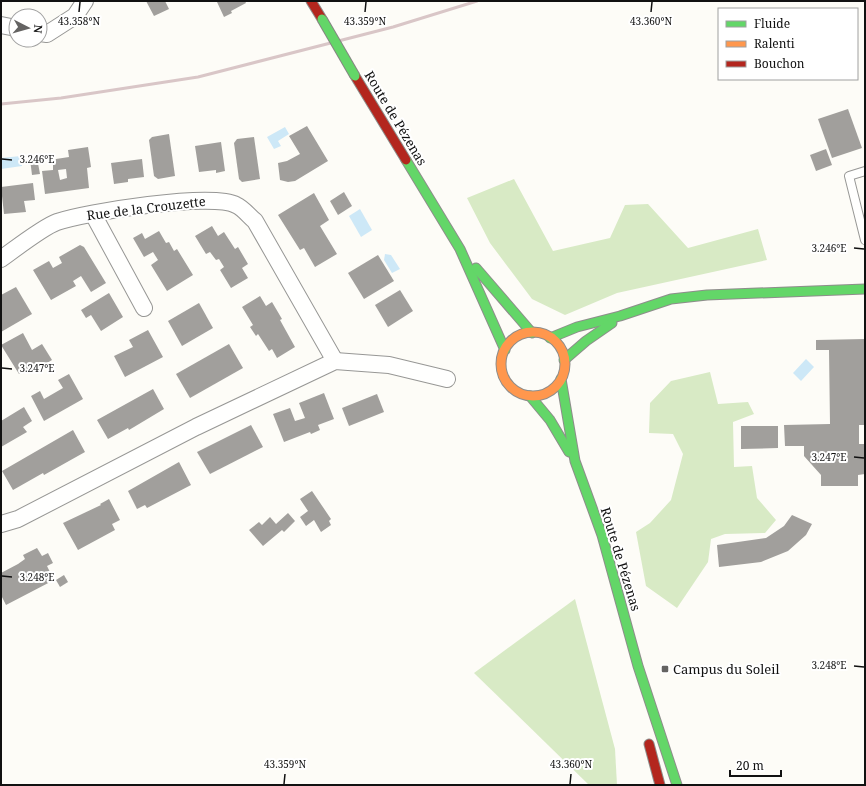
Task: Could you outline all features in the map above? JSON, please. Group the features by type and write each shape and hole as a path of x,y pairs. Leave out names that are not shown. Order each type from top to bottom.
{"main road":[{"name":"Route de Pézenas","path":"311,1 460,248 505,350"},
{"name":"Route de Pézenas","path":"460,248 510,309 532,333"},
{"path":"550,338 577,327 620,316 671,299 707,295 865,289"},
{"path":"564,360 586,341 620,316"},
{"path":"532,333 542,334 550,338 559,348 564,360 561,379 550,391 540,395 530,396 518,393 505,380 501,362 505,350 516,337 532,333"},
{"name":"Route de Pézenas","path":"561,379 575,461 602,535 638,666 677,785"},
{"name":"Route de Pézenas","path":"530,396 550,420 575,461"},
{"name":"Route de Pézenas","path":"638,666 644,717"},
{"path":"646,732 660,785"}],"street":[{"path":"48,33 75,16 85,1"},
{"name":"Rue de la Crouzette","path":"1,259 56,223 92,214 213,199 236,205 255,221 335,361"},
{"path":"92,214 144,308"},
{"path":"1,524 18,519 196,427 335,361 388,365 447,379"}],"lane":[{"path":"865,170 849,176 865,240"}],"green space":[{"path":"514,179 553,251 610,238 625,205 648,204 688,248 758,229 767,260 617,293 565,315 532,299 490,243 467,198"},
{"path":"710,372 718,404 748,402 754,414 733,422 734,467 752,466 757,498 776,520 765,533 725,534 711,539 708,562 677,608 646,586 636,532 650,523 671,500 683,454 673,434 649,433 650,403 671,381"},
{"path":"575,599 615,749 617,785 589,785 474,673"}],"water":[{"path":"285,127 289,134 278,141 281,146 274,149 267,137"},
{"path":"21,156 22,166 1,169 1,158"},
{"path":"360,209 372,230 361,237 349,216"},
{"path":"385,254 391,255 400,269 392,273 384,260"},
{"path":"806,359 814,367 801,381 793,373"}],"building":[{"path":"146,1 165,1 169,9 154,16"},
{"path":"245,1 246,3 231,11 232,13 224,17 217,2"},
{"path":"848,109 862,148 832,158 818,119"},
{"path":"307,126 328,161 295,181 288,182 280,180 278,163 287,161 300,154 289,136"},
{"path":"169,134 175,176 158,179 154,176 149,140 152,137"},
{"path":"254,137 260,179 242,182 239,179 234,143 237,139"},
{"path":"221,142 225,171 216,173 216,170 199,172 195,146"},
{"path":"88,147 91,167 87,168 89,188 45,194 42,171 53,170 53,164 56,159 69,157 68,150","holes":["66,169 67,178 60,180 58,170"]},
{"path":"826,149 832,165 816,171 810,155"},
{"path":"37,158 40,174 32,175 30,159"},
{"path":"142,159 144,177 128,179 128,182 114,184 111,163"},
{"path":"33,183 35,200 24,201 26,212 4,214 1,187"},
{"path":"344,192 352,206 338,215 330,201"},
{"path":"314,193 329,220 320,226 337,254 315,267 304,248 300,250 278,215"},
{"path":"212,226 218,236 224,232 235,249 238,247 248,264 242,268 248,278 231,288 220,270 224,267 219,259 216,260 210,252 206,254 195,236"},
{"path":"159,231 166,243 169,242 174,251 177,249 193,275 167,291 151,265 158,260 153,252 144,257 133,238 142,233 145,239"},
{"path":"80,245 84,247 106,283 91,292 81,276 73,281 76,286 51,300 33,270 49,261 53,268 62,263 59,257"},
{"path":"378,255 394,281 364,299 348,273"},
{"path":"16,287 32,314 1,332 1,295"},
{"path":"400,290 413,311 388,327 375,305"},
{"path":"109,293 123,317 101,331 91,315 86,318 81,310"},
{"path":"260,296 266,306 272,302 295,347 277,358 272,349 269,351 258,334 256,336 250,327 253,325 242,307"},
{"path":"199,303 213,328 182,346 168,321"},
{"path":"148,330 163,357 125,377 114,356 133,347 129,340"},
{"path":"23,333 32,350 42,344 52,360 32,372 29,368 19,374 1,345"},
{"path":"865,339 865,425 859,425 859,444 865,444 865,474 858,475 858,486 821,486 821,475 804,456 804,446 785,446 784,425 830,424 829,350 816,350 816,340"},
{"path":"229,344 243,368 190,398 176,374"},
{"path":"69,374 83,399 44,421 31,396 40,391 44,399 63,388 58,380"},
{"path":"153,389 164,409 129,430 128,428 108,439 97,420"},
{"path":"324,393 334,419 318,425 320,430 311,434 310,432 284,442 273,414 290,408 295,421 305,418 299,403"},
{"path":"377,394 384,412 349,426 342,408"},
{"path":"24,407 32,421 23,427 27,432 1,447 1,421"},
{"path":"251,425 263,447 210,474 197,452"},
{"path":"741,426 778,426 778,448 741,449"},
{"path":"73,430 85,452 44,475 43,473 13,490 2,471"},
{"path":"179,462 191,485 147,508 145,505 137,509 128,491"},
{"path":"312,491 331,519 329,521 331,525 321,532 314,520 306,526 300,517 308,511 300,499"},
{"path":"109,499 120,520 112,524 115,530 78,550 63,523 101,505 100,504"},
{"path":"288,513 295,521 284,532 282,530 263,546 249,530 259,522 262,525 270,517 276,524"},
{"path":"792,515 812,524 806,535 788,551 761,562 719,567 717,545 766,538 784,526"},
{"path":"37,548 42,556 48,553 53,563 47,566 54,580 6,605 1,595 1,573 18,564 25,559 23,555"},
{"path":"64,575 68,582 60,587 56,580"}],"railway":[{"path":"1,104 61,98 198,77 393,27 477,1"}],"traffic: fast":[{"path":"322,19 355,76"},
{"path":"406,160 460,249 505,350"},
{"path":"476,268 532,333"},
{"path":"550,338 577,327 620,316 671,299 707,295 865,289"},
{"path":"564,360 586,341 612,323"},
{"path":"561,379 575,461 602,535 638,666 677,785"},
{"path":"530,396 550,420 569,452"}],"traffic: slow":[{"path":"533,332 551,338 559,346 565,364 559,382 551,390 533,396 515,390 507,382 501,364 507,346 515,338 533,332"}],"traffic: jam":[{"path":"311,1 322,19"},
{"path":"355,76 406,160"},
{"path":"649,744 660,785"}],"place":[{"name":"Campus du Soleil","path":"665,669"}]}
